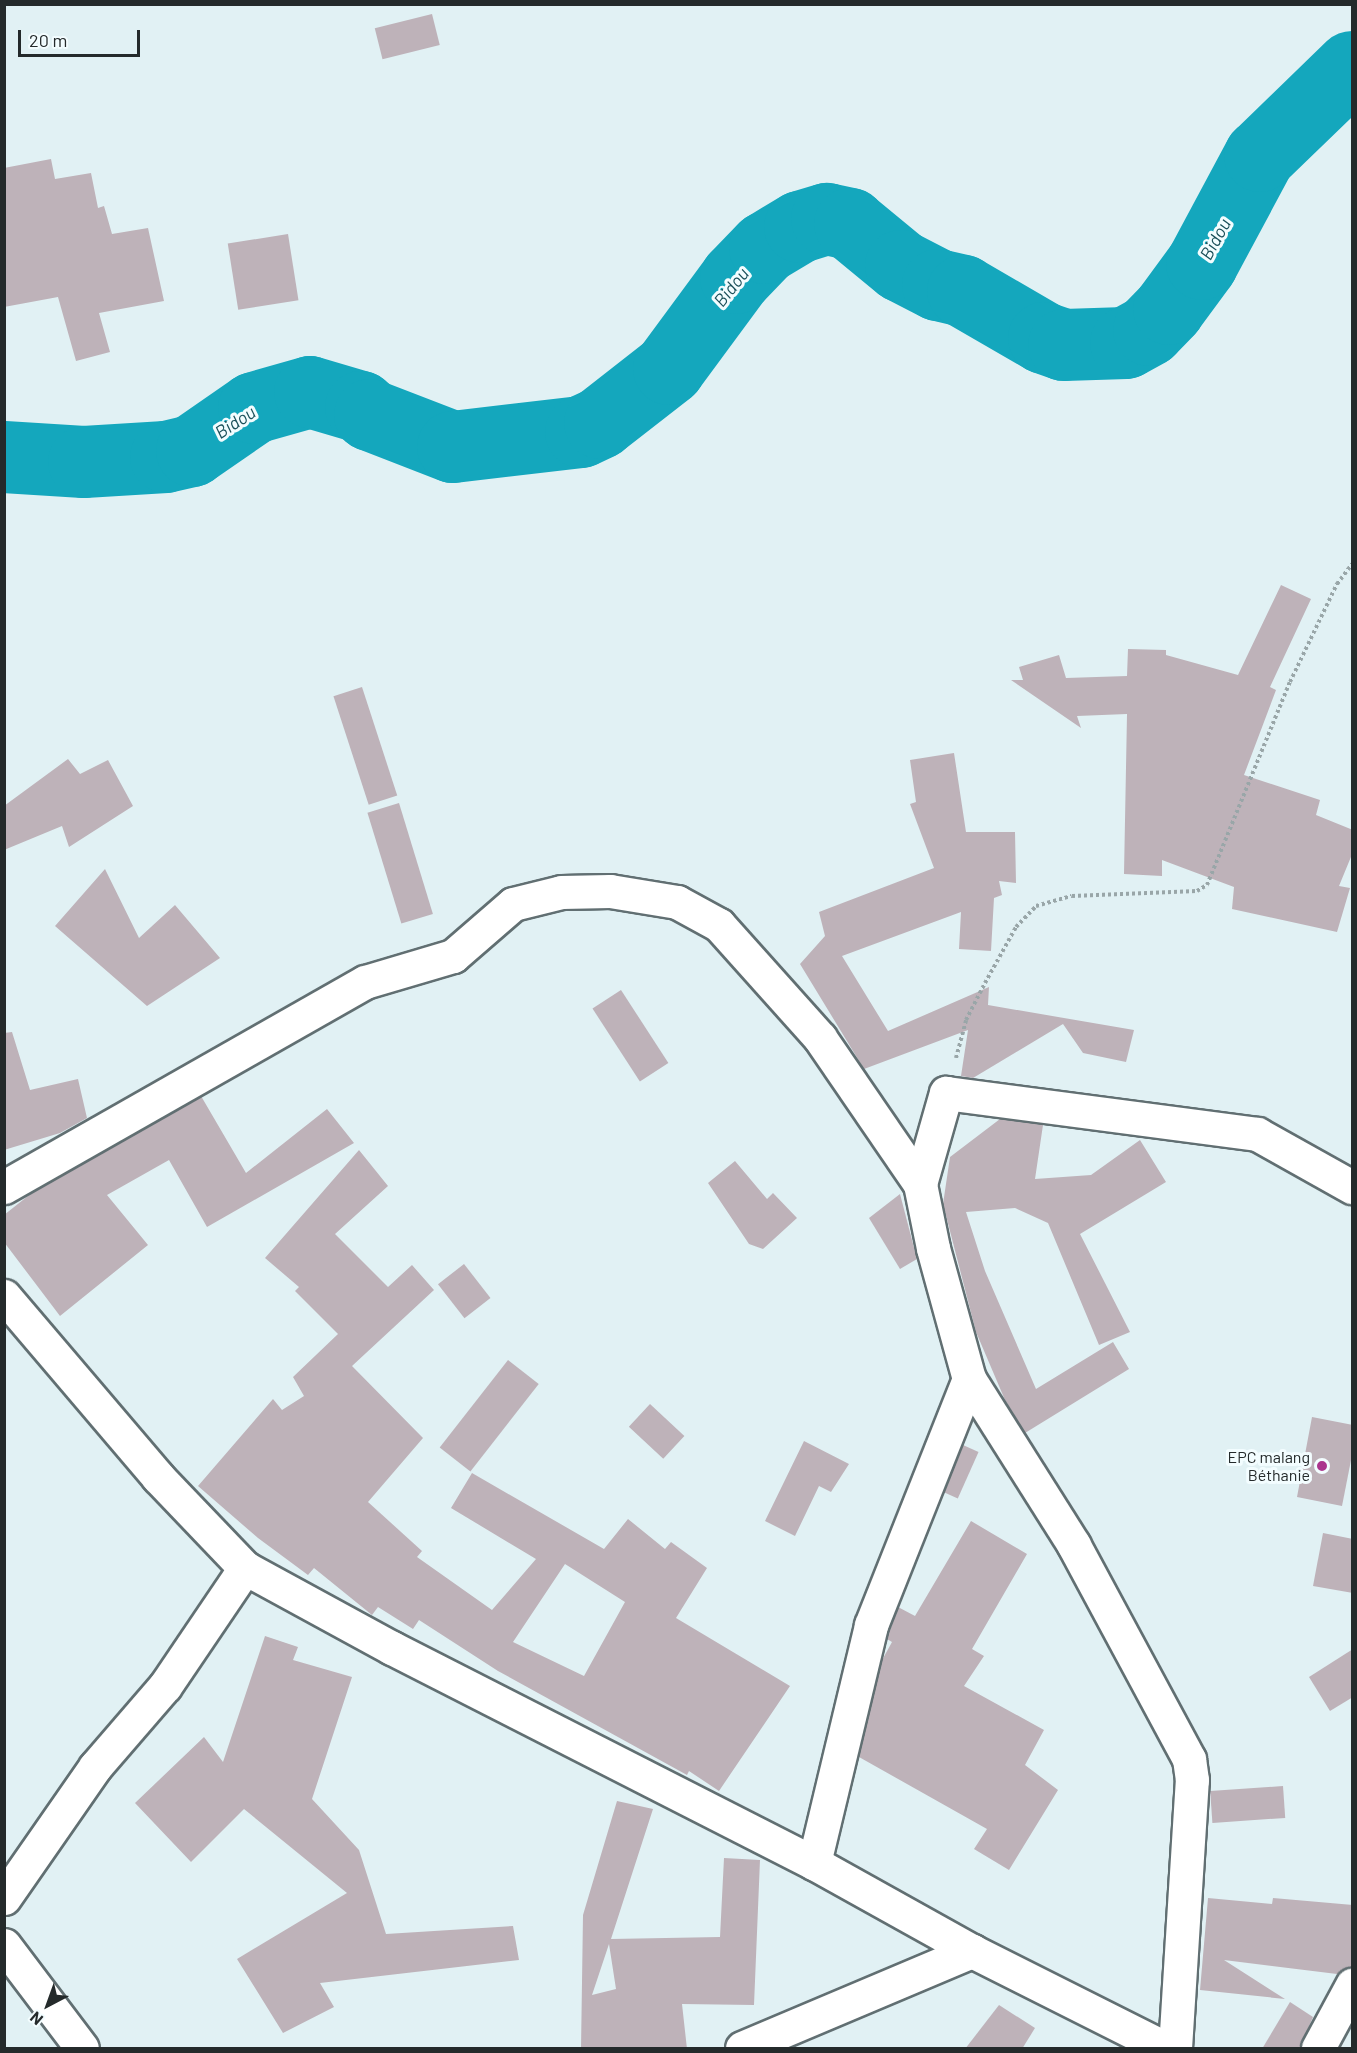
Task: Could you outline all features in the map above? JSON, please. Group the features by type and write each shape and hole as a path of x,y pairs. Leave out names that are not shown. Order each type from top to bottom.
{"street":[{"path":"4,1187 365,982 453,956 513,904 540,895 581,891 656,897 701,912 720,925 819,1038 920,1184 933,1248 969,1379 1074,1545 1189,1759 1192,1780 1175,2049"},
{"path":"920,1184 946,1093 1257,1134 1353,1187"},
{"path":"4,1296 158,1477 245,1568 392,1648 814,1863 972,1951 1166,2049"},
{"path":"814,1863 871,1625 969,1379"},
{"path":"4,1898 95,1767 165,1686 245,1568"},
{"path":"4,1945 82,2049"},
{"path":"742,2049 972,1951"},
{"path":"1318,2049 1353,1985"}],"path":[{"path":"946,1093 966,1020 1016,927 1036,906 1072,896 1197,891 1207,885 1290,682 1337,584 1353,564"}],"building":[{"path":"432,14 440,45 382,59 375,28"},
{"path":"51,159 55,179 91,173 98,208 104,206 112,234 148,228 164,301 99,313 110,352 76,361 58,297 4,307 4,168"},
{"path":"288,234 298,300 238,310 228,244"},
{"path":"1281,585 1311,599 1270,687 1276,690 1244,775 1320,800 1316,815 1353,830 1353,852 1339,886 1350,888 1337,932 1232,909 1234,887 1162,860 1162,876 1124,874 1127,714 1077,716 1081,728 1011,680 1023,680 1019,667 1059,655 1066,678 1127,676 1128,649 1166,650 1166,655 1238,675"},
{"path":"362,687 397,795 369,805 333,696"},
{"path":"954,753 966,832 1015,832 1016,883 999,881 1002,895 994,898 991,951 959,949 961,912 842,956 888,1031 989,987 988,1005 1134,1030 1126,1062 1083,1053 1063,1024 973,1078 961,1076 968,1030 864,1069 800,964 825,936 819,912 934,868 910,804 916,802 910,760"},
{"path":"68,759 80,774 108,760 133,806 69,847 62,826 4,850 4,806"},
{"path":"399,803 433,914 401,924 367,813"},
{"path":"105,869 139,938 175,905 220,958 147,1006 55,926"},
{"path":"621,990 668,1063 640,1081 592,1009"},
{"path":"12,1032 30,1090 78,1079 87,1118 60,1133 4,1150 4,1033"},
{"path":"201,1096 246,1173 327,1109 354,1143 207,1227 169,1160 107,1195 148,1245 60,1316 4,1242 4,1215 33,1192"},
{"path":"1000,1119 1043,1125 1035,1179 1091,1175 1140,1140 1166,1182 1080,1234 1130,1332 1099,1345 1048,1223 1015,1208 966,1212 985,1271 1036,1389 1113,1342 1129,1369 1025,1433 1005,1400 976,1332 943,1204 950,1157"},
{"path":"359,1150 388,1186 335,1234 388,1287 412,1265 434,1290 352,1366 423,1438 368,1502 422,1551 417,1557 492,1610 536,1559 451,1508 472,1473 604,1549 628,1519 665,1549 671,1542 707,1568 676,1618 790,1686 719,1791 689,1771 687,1775 498,1671 419,1620 413,1629 378,1607 372,1615 314,1568 308,1575 258,1538 198,1486 273,1399 282,1410 304,1396 293,1377 338,1334 295,1291 299,1287 265,1258","holes":["565,1564 625,1602 584,1676 513,1642"]},
{"path":"735,1161 767,1199 773,1193 797,1218 763,1249 749,1244 708,1183"},
{"path":"900,1194 917,1259 900,1269 869,1218"},
{"path":"464,1264 490,1298 464,1318 438,1284"},
{"path":"508,1360 539,1384 470,1471 440,1447"},
{"path":"650,1404 684,1436 663,1459 629,1427"},
{"path":"1312,1417 1353,1425 1353,1450 1342,1506 1297,1497"},
{"path":"804,1441 849,1464 831,1492 819,1486 795,1536 765,1521"},
{"path":"963,1445 979,1452 958,1499 942,1492"},
{"path":"971,1521 1027,1554 972,1649 984,1656 964,1686 1044,1730 1025,1765 1058,1790 1009,1870 974,1849 987,1829 859,1757 881,1662 892,1642 887,1639 898,1607 915,1616"},
{"path":"1323,1533 1353,1539 1353,1593 1313,1586"},
{"path":"265,1636 298,1647 293,1660 352,1677 312,1799 359,1850 386,1934 513,1926 519,1960 320,1983 334,2007 283,2033 237,1959 347,1893 244,1809 191,1862 135,1803 204,1737 223,1762"},
{"path":"1353,1649 1353,1697 1330,1711 1309,1677"},
{"path":"1283,1786 1285,1818 1212,1823 1210,1791"},
{"path":"617,1801 653,1809 611,1939 720,1937 724,1858 760,1860 754,2005 682,2004 687,2049 581,2049 583,1915","holes":["609,1944 616,1989 592,1995"]},
{"path":"1208,1898 1272,1904 1273,1898 1353,1905 1353,1966 1337,1974 1224,1960 1285,1999 1200,1990"},
{"path":"1290,2002 1313,2017 1299,2049 1262,2049"},
{"path":"999,2005 1035,2028 1022,2049 965,2049"}],"waterway":[{"name":"Bidou","path":"4,457 84,462 166,457 192,451 254,408 310,392 361,407 370,415 453,447 581,432 600,423 669,369 736,278 765,248 800,227 827,219 850,224 901,266 938,285 963,291 1044,338 1064,345 1126,343 1149,330 1169,309 1202,264 1260,156 1352,67"}],"place":[{"name":"EPC malang Béthanie","path":"1322,1466"}]}
